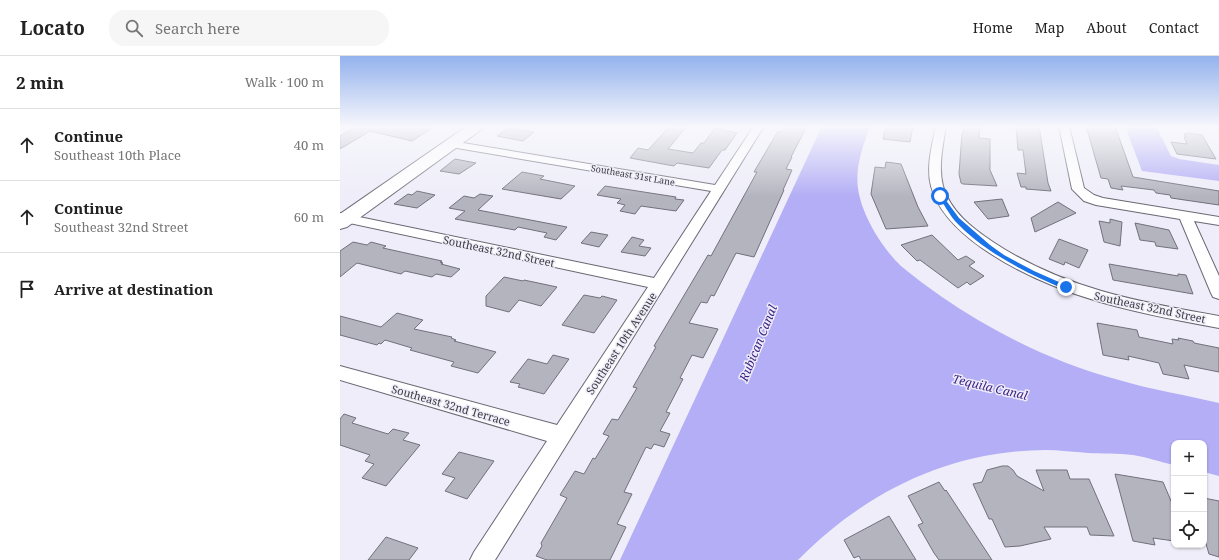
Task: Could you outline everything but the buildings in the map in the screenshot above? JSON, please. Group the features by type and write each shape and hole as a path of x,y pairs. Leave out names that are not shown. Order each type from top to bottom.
{"main road":[{"path":"341,217 429,150"},
{"path":"341,217 443,150"}],"street":[{"name":"Southeast 31st Lane","path":"484,150 719,189"},
{"name":"Southeast 10th Avenue","path":"482,560 744,150"},
{"name":"Southeast 32nd Street","path":"937,150 935,172 937,188 950,212 975,236 1002,256 1032,272 1066,287 1128,305 1219,322"},
{"path":"1069,150 1078,189 1089,198 1101,202 1219,221"},
{"path":"1185,216 1219,293"},
{"name":"Southeast 32nd Street","path":"341,217 659,284"},
{"name":"Southeast 32nd Terrace","path":"340,373 562,436"}],"water":[{"path":"811,150 862,150 857,180 858,188 863,209 880,240 901,266 962,310 1027,346 1072,365 1131,384 1219,403 1219,476 1207,473 1207,440 1171,440 1171,464 1127,454 1050,450 1010,452 975,458 942,467 911,480 880,496 851,514 798,560 620,560"},
{"path":"1134,150 1168,150 1171,156 1179,159 1219,165 1219,181 1142,171"}],"route":[{"path":"940,196 957,220 988,246 1002,256 1032,272 1066,287"}],"water label":[{"name":"Rubican Canal","path":"758,343"},
{"name":"Tequila Canal","path":"990,387"}]}
